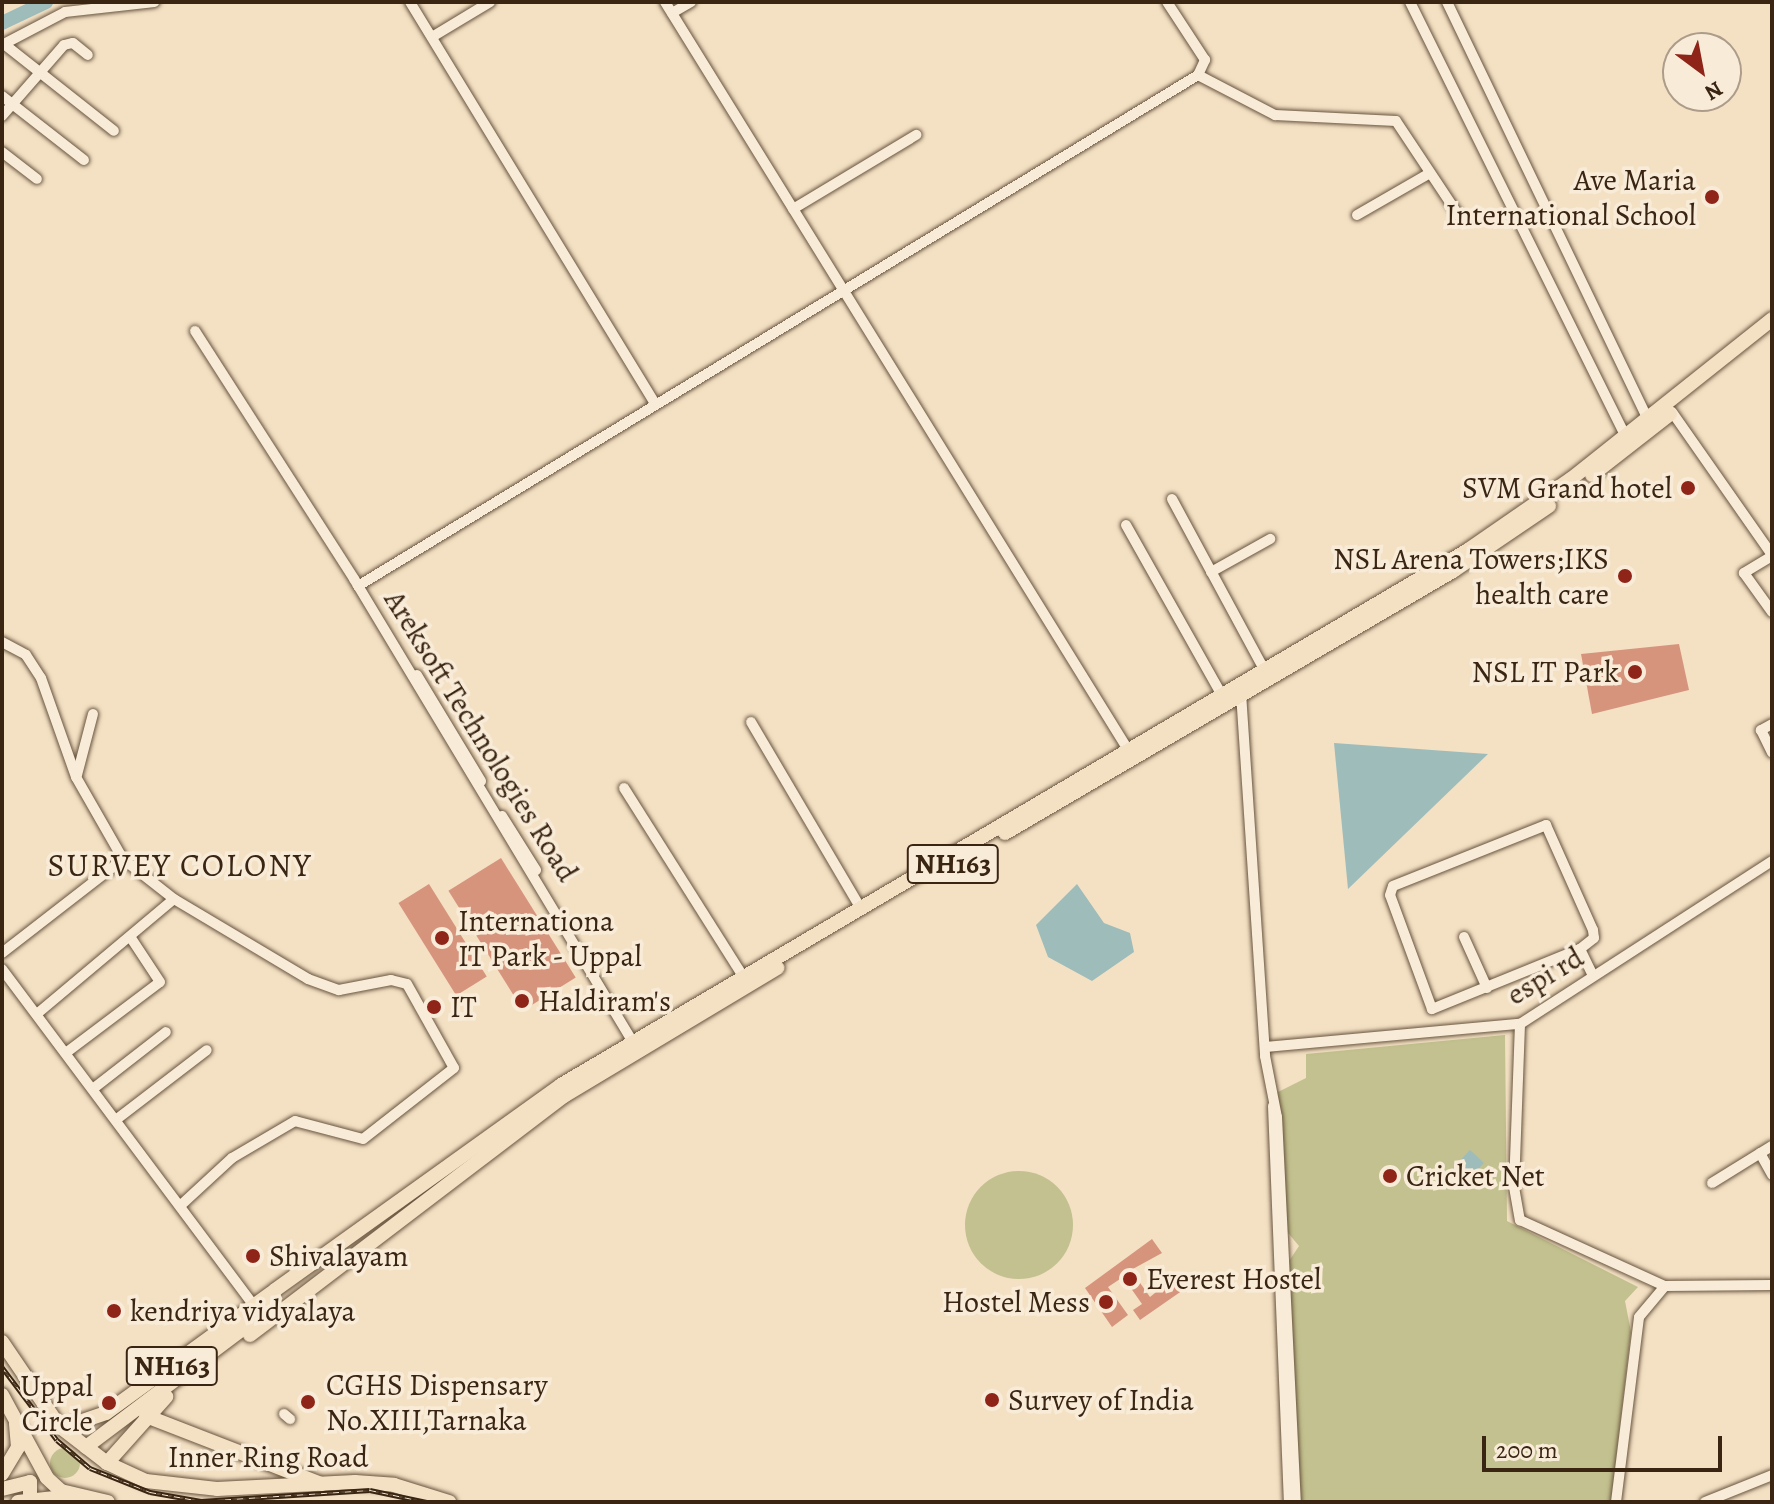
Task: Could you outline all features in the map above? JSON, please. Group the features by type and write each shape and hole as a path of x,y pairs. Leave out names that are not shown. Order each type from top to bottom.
{"highway":[{"name":"NH163","path":"86,1447 257,1309 275,1290 634,1037 1130,753 1220,692 1239,688 1263,667 1468,550 1567,487 1625,436 1772,319"},
{"name":"NH163","path":"107,1463 146,1416 564,1096 1239,688 1462,565 1672,412 1772,330"},
{"name":"NH163","path":"62,1428 106,1413 257,1309"},
{"name":"Inner Ring Road","path":"2,1342 62,1428 107,1463 146,1481 180,1487 394,1485 449,1502"},
{"path":"2,1396 47,1478 78,1496"},
{"path":"2,1474 18,1447 13,1415"},
{"path":"146,1416 321,1484"},
{"path":"2,1489 30,1482 24,1501 78,1496 108,1502"}],"street":[{"path":"114,131 3,45 65,12 154,2"},
{"path":"410,2 655,404"},
{"path":"432,37 490,2"},
{"path":"665,2 1130,753"},
{"path":"672,13 691,2"},
{"path":"358,586 655,404 845,293 1198,75 1205,60 1167,2"},
{"path":"1410,2 1625,436"},
{"path":"1447,2 1648,419"},
{"path":"2,116 39,70 69,43 88,55"},
{"path":"1198,75 1275,115 1393,119 1459,216"},
{"path":"2,96 84,160"},
{"path":"793,209 916,135"},
{"path":"2,152 37,179"},
{"path":"1357,215 1430,173"},
{"name":"Areksoft Technologies Road","path":"195,331 358,586 634,1037"},
{"path":"1672,412 1772,555 1744,573 1772,612"},
{"path":"1172,499 1263,667"},
{"path":"1126,525 1220,692"},
{"path":"1211,572 1270,539"},
{"path":"2,642 26,655 41,678 76,777 123,859 174,899 308,979 339,990 391,980 407,984 454,1068 363,1139 295,1121 232,1158 181,1205"},
{"path":"1239,688 1265,1047 1273,1106 1296,1502"},
{"path":"76,777 93,714"},
{"path":"751,722 861,909"},
{"path":"1772,724 1761,733 1772,753"},
{"path":"624,788 743,976"},
{"path":"1546,825 1593,930 1594,938 1580,949 1432,1009 1392,906 1393,886 1546,825"},
{"path":"2,953 123,859"},
{"name":"espi rd","path":"1265,1047 1520,1024 1772,861"},
{"path":"38,1013 174,899"},
{"path":"1464,937 1487,988"},
{"path":"67,1052 160,982 131,938"},
{"path":"1580,949 1593,976"},
{"path":"2,969 38,1013 257,1309"},
{"path":"1520,1024 1514,1214 1665,1286 1772,1285"},
{"path":"94,1088 166,1032"},
{"path":"117,1119 207,1050"},
{"path":"1273,1106 1289,1502"},
{"path":"1712,1183 1772,1146"},
{"path":"1760,1153 1772,1175"},
{"path":"1616,1502 1639,1317 1665,1286"},
{"path":"1705,1502 1772,1475"}],"shaded area":[{"path":"1505,1035 1507,1221 1638,1287 1625,1301 1631,1332 1611,1502 1299,1502 1289,1261 1299,1246 1284,1228 1274,1094 1306,1078 1306,1054"},
{"path":"1019,1171 1049,1180 1057,1187 1064,1195 1073,1225 1064,1255 1057,1263 1049,1270 1019,1279 989,1270 981,1263 974,1255 965,1225 974,1195 981,1187 989,1180"},
{"path":"65,1448 75,1453 80,1463 75,1473 65,1478 55,1473 50,1463 55,1453"}],"water":[{"path":"1334,743 1488,754 1348,889"},
{"path":"1077,884 1104,923 1130,933 1134,952 1092,981 1048,957 1036,925"},
{"path":"1470,1150 1484,1163 1460,1189 1446,1176"}],"building":[{"name":"NSL IT Park","path":"1679,644 1689,690 1592,714 1581,654"},
{"path":"501,858 576,978 523,1010 448,891"},
{"name":"Internationa IT Park - Uppal","path":"429,884 487,976 456,996 398,903"},
{"name":"Everest Hostel","path":"1152,1239 1162,1253 1131,1270 1150,1297 1177,1275 1186,1288 1140,1320 1133,1310 1142,1304 1123,1277 1108,1287 1128,1315 1112,1327 1085,1288"}],"waterway":[{"path":"2,23 46,2"}],"railway":[{"path":"2,1367 57,1440 90,1468 150,1492 201,1501 370,1490 427,1502"}],"place":[{"name":"Ave Maria International School","path":"1712,197"},
{"name":"SVM Grand hotel","path":"1688,488"},
{"name":"NSL Arena Towers;IKS health care","path":"1625,576"},
{"name":"NSL IT Park","path":"1635,672"},
{"name":"Internationa IT Park - Uppal","path":"442,938"},
{"name":"Haldiram's","path":"522,1001"},
{"name":"IT","path":"434,1007"},
{"name":"Cricket Net","path":"1390,1176"},
{"name":"Shivalayam","path":"253,1256"},
{"name":"Everest Hostel","path":"1130,1279"},
{"name":"Hostel Mess","path":"1106,1302"},
{"name":"kendriya vidyalaya","path":"114,1311"},
{"name":"Survey of India","path":"992,1400"},
{"name":"CGHS Dispensary No.XIII,Tarnaka","path":"308,1402"},
{"name":"Uppal Circle","path":"109,1403"}],"district":[{"name":"SURVEY COLONY","path":"180,865"}]}
